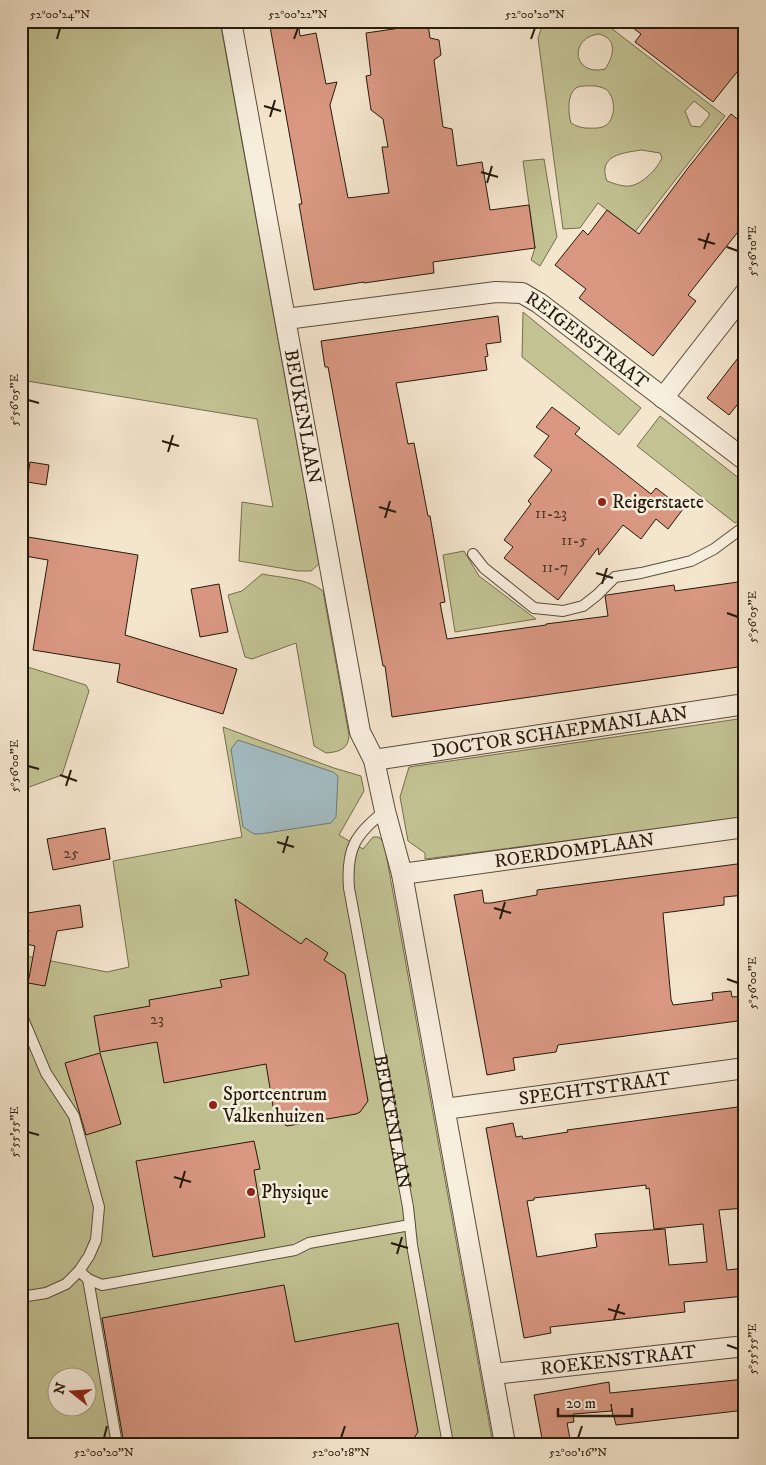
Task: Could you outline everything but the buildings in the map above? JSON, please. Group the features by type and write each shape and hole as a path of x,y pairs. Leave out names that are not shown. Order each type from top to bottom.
{"street":[{"name":"BEUKENLAAN","path":"231,21 360,732 374,760 402,874 505,1444"},
{"name":"REIGERSTRAAT","path":"286,319 496,292 522,292 540,302 745,460"},
{"path":"663,398 745,293"},
{"name":"DOCTOR SCHAEPMANLAAN","path":"374,760 745,704"},
{"name":"ROERDOMPLAAN","path":"402,874 745,827"},
{"name":"SPECHTSTRAAT","path":"445,1109 745,1068"},
{"name":"ROEKENSTRAAT","path":"493,1374 745,1346"}],"lane":[{"path":"472,554 484,568 534,608 563,612 583,606 615,577 691,561 714,549 745,526"},
{"name":"BEUKENLAAN","path":"385,811 370,822 353,843 348,867 350,888 448,1444"},
{"path":"21,1014 46,1073 74,1116 99,1207 96,1240 89,1256 79,1271 66,1284 46,1293 21,1297"},
{"path":"79,1271 88,1279 102,1285 294,1250 309,1243 410,1225"},
{"path":"88,1279 117,1444"}],"green space":[{"path":"21,21 220,21 319,564 311,571 298,571 239,561 242,502 273,507 257,419 21,380"},
{"path":"544,21 602,21 725,116 635,232 598,203 580,228 563,229 538,38","holes":["599,34 605,36 612,44 611,59 605,69 594,70 586,67 581,62 578,56 579,49 582,42 589,37","596,86 607,90 610,94 614,109 609,123 605,126 585,128 571,123 569,114 571,95 576,88","694,101 709,113 709,116 700,127 691,126 685,111","641,150 660,153 662,158 657,167 640,182 635,185 624,186 607,181 605,172 609,161 620,154"]},
{"path":"544,159 557,237 540,266 531,260 535,248 523,161"},
{"path":"523,312 641,408 619,435 522,357"},
{"path":"660,416 745,483 745,517 735,523 637,446"},
{"path":"464,551 479,576 536,619 455,632 443,555"},
{"path":"262,574 310,583 323,591 349,735 347,744 339,751 326,753 314,746 296,643 252,659 245,657 228,595 242,591"},
{"path":"21,665 86,685 89,691 62,775 21,790"},
{"path":"745,718 745,818 425,859 425,853 408,841 400,797 409,767"},
{"name":"Sportcentrum Valkenhuizen","path":"223,727 361,776 364,791 339,835 363,849 373,837 379,837 384,843 493,1444 21,1444 21,955 107,972 129,967 113,861 242,837"}],"water":[{"path":"238,740 333,772 338,776 336,817 331,823 260,834 254,834 243,827 231,749"}],"place":[{"name":"Reigerstaete","path":"602,502"},
{"name":"Sportcentrum Valkenhuizen","path":"213,1105"},
{"name":"Physique","path":"251,1192"}]}
